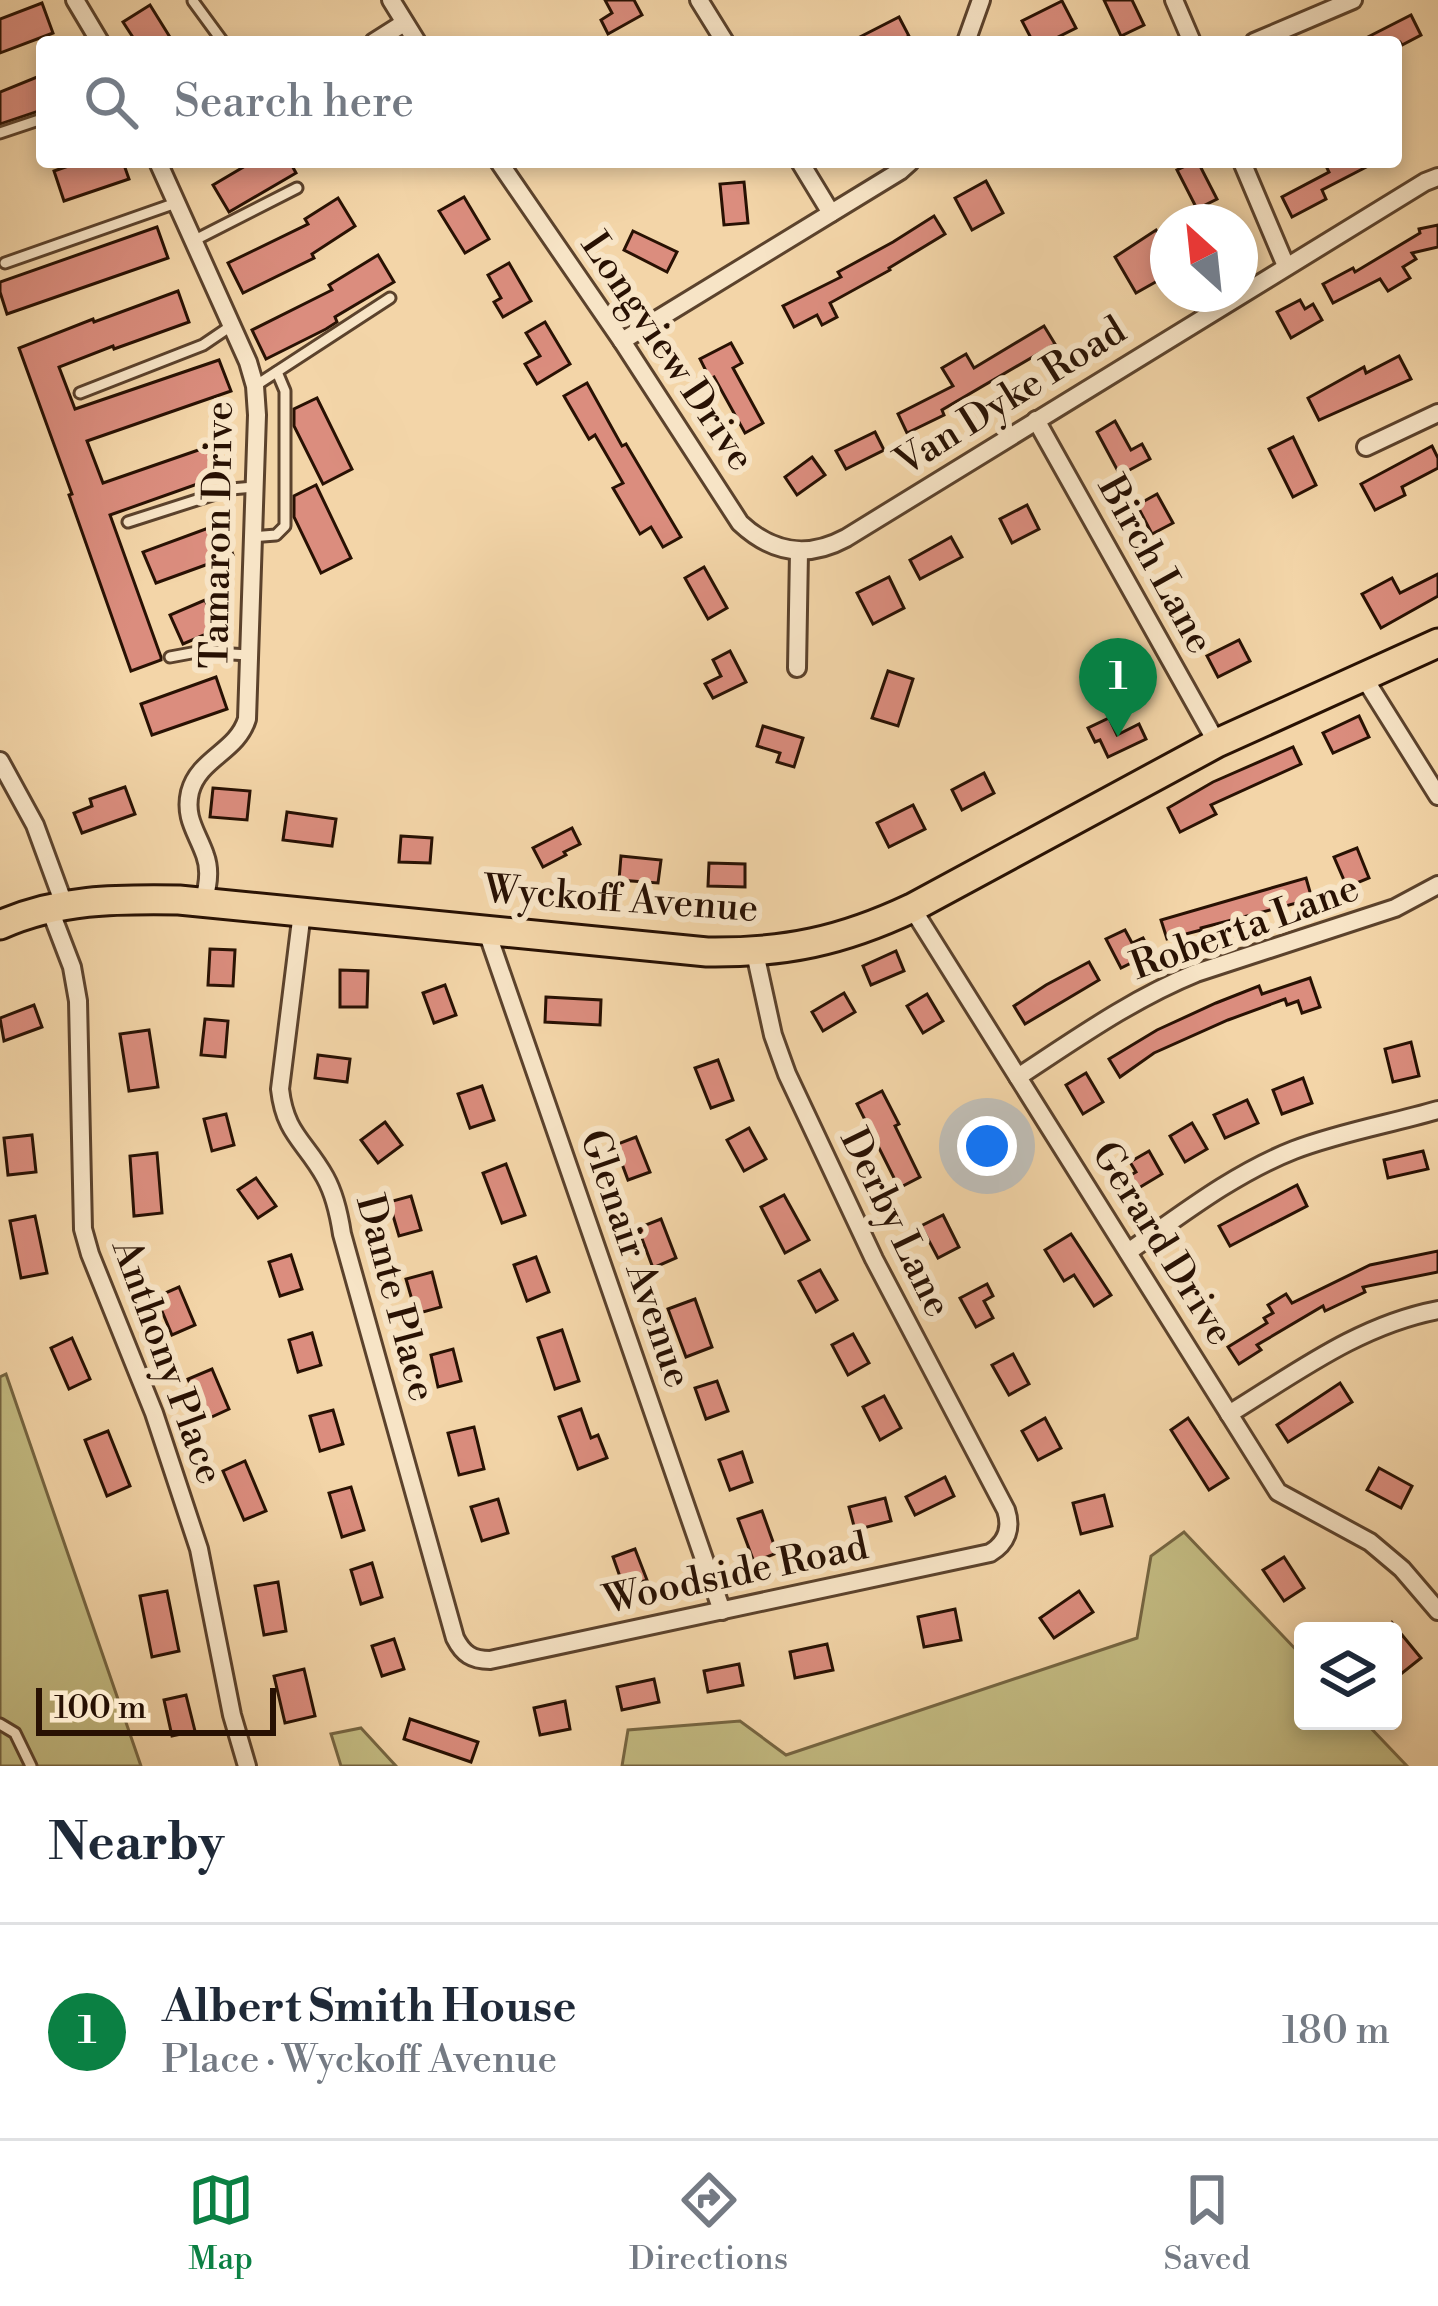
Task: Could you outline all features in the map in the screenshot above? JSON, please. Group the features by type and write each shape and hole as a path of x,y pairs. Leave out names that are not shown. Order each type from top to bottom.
{"main road":[{"name":"Wyckoff Avenue","path":"0,926 56,905 106,898 161,899 707,952 798,948 836,939 912,908 1217,743 1438,643"}],"street":[{"path":"76,0 97,36"},
{"path":"392,0 413,36"},
{"path":"699,0 721,36"},
{"path":"968,36 981,0"},
{"path":"1174,0 1189,36"},
{"path":"1268,36 1353,0"},
{"path":"383,36 404,23"},
{"name":"Tamaron Drive","path":"160,168 256,386 247,718 236,742 200,770 188,798 191,828 206,856 203,902"},
{"name":"Longview Drive","path":"504,168 740,523 768,544 800,552"},
{"path":"804,168 831,213"},
{"path":"622,341 901,168"},
{"path":"1245,168 1286,266"},
{"name":"Van Dyke Road","path":"800,552 816,551 846,538 1438,177"},
{"path":"1366,447 1438,413"},
{"name":"Birch Lane","path":"1036,420 1217,743"},
{"path":"797,668 800,552"},
{"path":"1364,676 1438,796"},
{"name":"Anthony Place","path":"0,761 34,825 72,967 83,1229 89,1254 154,1413 199,1549 232,1715 247,1766"},
{"name":"Roberta Lane","path":"1018,1077 1164,986 1396,908 1438,885"},
{"name":"Gerard Drive","path":"912,908 1278,1492 1370,1542 1402,1568 1438,1611"},
{"name":"Dante Place","path":"302,912 280,1089 282,1108 298,1141 329,1183 338,1207 455,1638"},
{"name":"Glenair Avenue","path":"486,929 722,1611"},
{"name":"Derby Lane","path":"755,953 787,1074 874,1259 1006,1510"},
{"path":"1128,1252 1208,1196 1289,1152 1438,1110"},
{"path":"1229,1414 1352,1338 1438,1310"},
{"name":"Woodside Road","path":"455,1638 469,1656 490,1660 990,1553 1006,1539 1006,1510"}],"lane":[{"path":"193,1 219,36"},
{"path":"0,134 36,121"},
{"path":"193,242 297,188"},
{"path":"5,263 176,202"},
{"path":"256,386 390,298"},
{"path":"80,393 203,345 231,326"},
{"path":"252,537 276,535 285,526 285,391 277,372"},
{"path":"128,522 231,488 254,487"},
{"path":"170,657 197,652 249,655"},
{"path":"0,1724 15,1733 31,1766"}],"shaded area":[{"path":"6,1374 141,1766 0,1766 0,1377"},
{"path":"1184,1532 1294,1648 1294,1730 1373,1730 1407,1766 622,1766 628,1730 740,1721 786,1755 1137,1638 1151,1556"},
{"path":"361,1728 396,1766 341,1766 331,1734"}],"building":[{"path":"605,0 634,0 642,15 608,34 601,20 612,13"},
{"path":"1104,0 1132,0 1144,25 1121,36"},
{"path":"1062,1 1076,28 1060,36 1030,36 1022,21"},
{"path":"42,3 53,33 0,53 0,19"},
{"path":"150,5 169,36 132,36 123,22"},
{"path":"1411,15 1421,35 1402,45 1402,36 1370,36"},
{"path":"899,17 909,36 862,36"},
{"path":"36,77 36,112 0,124 0,92"},
{"path":"125,168 129,179 64,201 54,171"},
{"path":"242,168 293,168 296,173 229,212 213,185"},
{"path":"1181,168 1201,168 1217,199 1194,204 1177,170"},
{"path":"1327,168 1364,168 1322,190 1326,199 1292,217 1282,197 1329,172"},
{"path":"986,181 1003,213 972,230 955,198"},
{"path":"744,182 748,223 724,225 720,184"},
{"path":"464,197 489,239 465,253 439,211"},
{"path":"338,198 355,226 312,254 314,258 243,293 228,263 308,224 305,219"},
{"path":"934,216 945,234 830,303 837,317 822,325 817,315 794,327 783,306 841,277 838,272"},
{"path":"1438,225 1438,247 1412,253 1416,259 1403,267 1410,278 1388,291 1380,279 1333,303 1323,284 1353,268 1355,272 1420,233 1419,229"},
{"path":"157,227 168,258 7,314 0,282"},
{"path":"633,231 677,252 667,272 624,250"},
{"path":"1150,234 1150,285 1136,293 1115,257"},
{"path":"378,255 394,282 335,317 337,322 326,329 266,359 252,330 332,290 329,285"},
{"path":"509,263 531,301 503,317 494,302 501,298 488,275"},
{"path":"178,291 189,322 59,367 75,409 219,360 231,391 87,441 103,483 210,446 220,476 110,515 161,657 131,671 19,348"},
{"path":"1300,300 1305,309 1313,304 1322,320 1291,338 1277,312"},
{"path":"545,322 570,364 537,384 525,364 540,356 526,333"},
{"path":"1044,326 1055,344 942,410 944,415 907,433 898,414 953,386 942,368 966,354 974,368"},
{"path":"731,343 742,363 733,368 763,423 745,433 700,359"},
{"path":"1399,356 1411,379 1319,420 1308,398 1364,367 1366,373"},
{"path":"587,383 681,537 663,547 651,527 640,534 613,488 623,483 595,435 589,439 564,396"},
{"path":"317,398 352,469 323,484 294,426 294,409"},
{"path":"1115,421 1131,450 1142,444 1150,459 1120,475 1097,432"},
{"path":"875,432 884,450 846,469 836,451"},
{"path":"1293,437 1316,485 1293,497 1269,449"},
{"path":"1432,446 1438,468 1402,487 1405,495 1375,510 1361,484"},
{"path":"812,457 825,475 797,495 785,477"},
{"path":"316,485 351,558 321,573 294,517 294,496"},
{"path":"1157,494 1173,523 1152,534 1137,505"},
{"path":"1027,505 1039,529 1012,543 1000,519"},
{"path":"222,523 233,555 156,583 143,552"},
{"path":"951,537 962,557 920,579 910,560"},
{"path":"704,567 727,608 708,619 685,578"},
{"path":"1438,574 1438,596 1381,628 1362,594 1392,578 1400,593"},
{"path":"889,577 904,608 873,624 857,593"},
{"path":"205,600 218,629 183,644 170,615"},
{"path":"1239,640 1250,661 1218,677 1207,656"},
{"path":"730,651 746,682 713,698 705,684 721,676 713,660"},
{"path":"888,671 913,679 898,726 872,718"},
{"path":"216,677 227,709 152,735 141,704"},
{"path":"1359,716 1369,737 1333,753 1323,733"},
{"path":"1109,718 1117,735 1139,724 1146,739 1108,757 1088,728"},
{"path":"763,726 803,738 794,767 777,762 780,753 757,746"},
{"path":"1293,747 1301,764 1211,805 1216,814 1180,832 1168,808 1213,782"},
{"path":"984,773 994,793 962,810 952,790"},
{"path":"125,787 135,814 82,833 74,813 92,806 90,799"},
{"path":"213,788 250,791 247,820 210,817"},
{"path":"913,805 925,829 889,847 877,823"},
{"path":"287,812 336,819 332,846 283,840"},
{"path":"572,828 580,844 543,867 533,848"},
{"path":"401,836 432,838 430,863 399,862"},
{"path":"1357,848 1369,878 1347,887 1334,857"},
{"path":"621,856 661,860 658,883 619,880"},
{"path":"709,863 745,864 745,887 708,886"},
{"path":"1306,878 1312,899 1167,939 1161,920"},
{"path":"1125,930 1132,943 1143,938 1151,953 1121,968 1106,939"},
{"path":"210,949 235,950 233,986 208,985"},
{"path":"896,951 904,971 871,985 863,966"},
{"path":"1089,962 1099,980 1025,1024 1014,1006"},
{"path":"340,970 368,971 367,1007 340,1007"},
{"path":"1310,978 1320,1007 1302,1013 1298,1001 1287,1005 1285,999 1154,1053 1120,1077 1109,1059 1216,1003 1259,986 1262,994"},
{"path":"445,985 456,1015 434,1023 423,993"},
{"path":"844,993 855,1012 823,1031 812,1012"},
{"path":"927,994 943,1021 923,1033 907,1006"},
{"path":"546,997 601,1000 600,1025 545,1022"},
{"path":"34,1005 42,1027 4,1041 0,1018"},
{"path":"205,1019 228,1021 225,1057 201,1055"},
{"path":"149,1030 158,1087 129,1091 120,1034"},
{"path":"1411,1042 1419,1076 1393,1082 1385,1049"},
{"path":"318,1055 350,1059 347,1082 315,1078"},
{"path":"718,1060 733,1100 711,1108 695,1068"},
{"path":"1086,1073 1103,1102 1083,1114 1066,1085"},
{"path":"1303,1078 1312,1103 1282,1114 1273,1090"},
{"path":"482,1086 494,1120 470,1128 458,1094"},
{"path":"882,1091 920,1177 899,1188 857,1104"},
{"path":"1247,1100 1258,1123 1225,1138 1214,1115"},
{"path":"226,1114 234,1145 212,1151 204,1119"},
{"path":"385,1122 402,1145 378,1163 361,1140"},
{"path":"1192,1123 1207,1149 1185,1162 1170,1136"},
{"path":"749,1128 766,1159 744,1171 727,1140"},
{"path":"32,1135 36,1172 8,1175 4,1138"},
{"path":"636,1137 650,1172 628,1180 615,1145"},
{"path":"1149,1151 1162,1174 1132,1192 1124,1179 1136,1172 1130,1162"},
{"path":"1423,1151 1428,1169 1388,1178 1384,1160"},
{"path":"157,1153 162,1213 134,1216 130,1156"},
{"path":"506,1164 525,1215 502,1223 483,1173"},
{"path":"256,1178 276,1206 258,1218 238,1190"},
{"path":"1297,1185 1307,1206 1230,1246 1219,1226"},
{"path":"784,1195 809,1240 785,1253 761,1207"},
{"path":"411,1196 421,1230 399,1236 389,1202"},
{"path":"943,1215 959,1247 938,1258 921,1226"},
{"path":"35,1216 47,1273 21,1278 10,1221"},
{"path":"661,1219 676,1258 653,1268 638,1228"},
{"path":"1071,1234 1111,1295 1094,1306 1074,1275 1064,1281 1045,1250"},
{"path":"1438,1251 1438,1272 1363,1287 1365,1292 1325,1311 1323,1306 1257,1345 1261,1350 1239,1364 1228,1347 1267,1323 1264,1318 1273,1313 1268,1305 1286,1294 1292,1303 1370,1265"},
{"path":"291,1255 302,1289 280,1296 269,1262"},
{"path":"536,1257 549,1292 527,1301 514,1265"},
{"path":"820,1270 837,1300 816,1312 799,1281"},
{"path":"432,1272 441,1307 416,1314 406,1279"},
{"path":"987,1284 993,1296 984,1301 993,1318 976,1327 960,1298"},
{"path":"179,1287 195,1325 172,1335 156,1297"},
{"path":"695,1299 712,1347 686,1357 668,1309"},
{"path":"562,1330 579,1381 555,1389 538,1338"},
{"path":"312,1333 321,1365 298,1372 289,1340"},
{"path":"853,1334 869,1363 848,1375 832,1345"},
{"path":"72,1338 90,1379 69,1389 51,1348"},
{"path":"453,1349 461,1381 438,1387 431,1355"},
{"path":"1013,1354 1029,1384 1009,1395 992,1365"},
{"path":"212,1369 229,1409 205,1420 188,1379"},
{"path":"717,1381 728,1411 706,1419 695,1388"},
{"path":"1340,1383 1352,1402 1288,1442 1277,1425"},
{"path":"884,1396 901,1428 880,1440 863,1407"},
{"path":"581,1409 591,1438 598,1435 607,1458 578,1469 559,1417"},
{"path":"333,1410 343,1444 320,1451 310,1416"},
{"path":"1045,1418 1061,1448 1038,1460 1022,1431"},
{"path":"1188,1418 1228,1478 1209,1490 1171,1430"},
{"path":"474,1427 484,1469 459,1475 448,1433"},
{"path":"108,1431 130,1486 107,1496 85,1440"},
{"path":"742,1452 752,1482 730,1490 719,1460"},
{"path":"245,1461 266,1511 244,1520 223,1471"},
{"path":"1379,1468 1412,1486 1401,1508 1367,1490"},
{"path":"945,1477 954,1496 915,1515 906,1497"},
{"path":"351,1487 364,1530 342,1537 329,1493"},
{"path":"1104,1495 1112,1526 1081,1534 1073,1503"},
{"path":"885,1498 891,1521 855,1530 849,1507"},
{"path":"498,1499 508,1533 482,1541 471,1507"},
{"path":"762,1511 777,1553 754,1562 738,1519"},
{"path":"635,1549 647,1580 624,1588 613,1557"},
{"path":"1284,1557 1304,1588 1284,1601 1263,1570"},
{"path":"372,1563 382,1597 361,1604 351,1570"},
{"path":"278,1582 286,1631 264,1635 255,1586"},
{"path":"167,1591 179,1651 152,1657 140,1596"},
{"path":"1079,1591 1093,1612 1054,1638 1040,1618"},
{"path":"955,1609 961,1640 924,1647 918,1617"},
{"path":"1402,1635 1421,1658 1402,1673"},
{"path":"394,1639 404,1669 382,1676 372,1646"},
{"path":"827,1644 833,1670 795,1678 790,1652"},
{"path":"739,1664 743,1685 708,1692 704,1671"},
{"path":"304,1669 315,1716 285,1723 274,1676"},
{"path":"654,1679 659,1702 622,1710 617,1687"},
{"path":"186,1695 195,1731 172,1736 164,1700"},
{"path":"565,1701 570,1729 540,1735 534,1708"},
{"path":"410,1719 478,1742 471,1762 404,1739"}],"place":[{"name":"Albert Smith House","path":"1118,737"}]}
